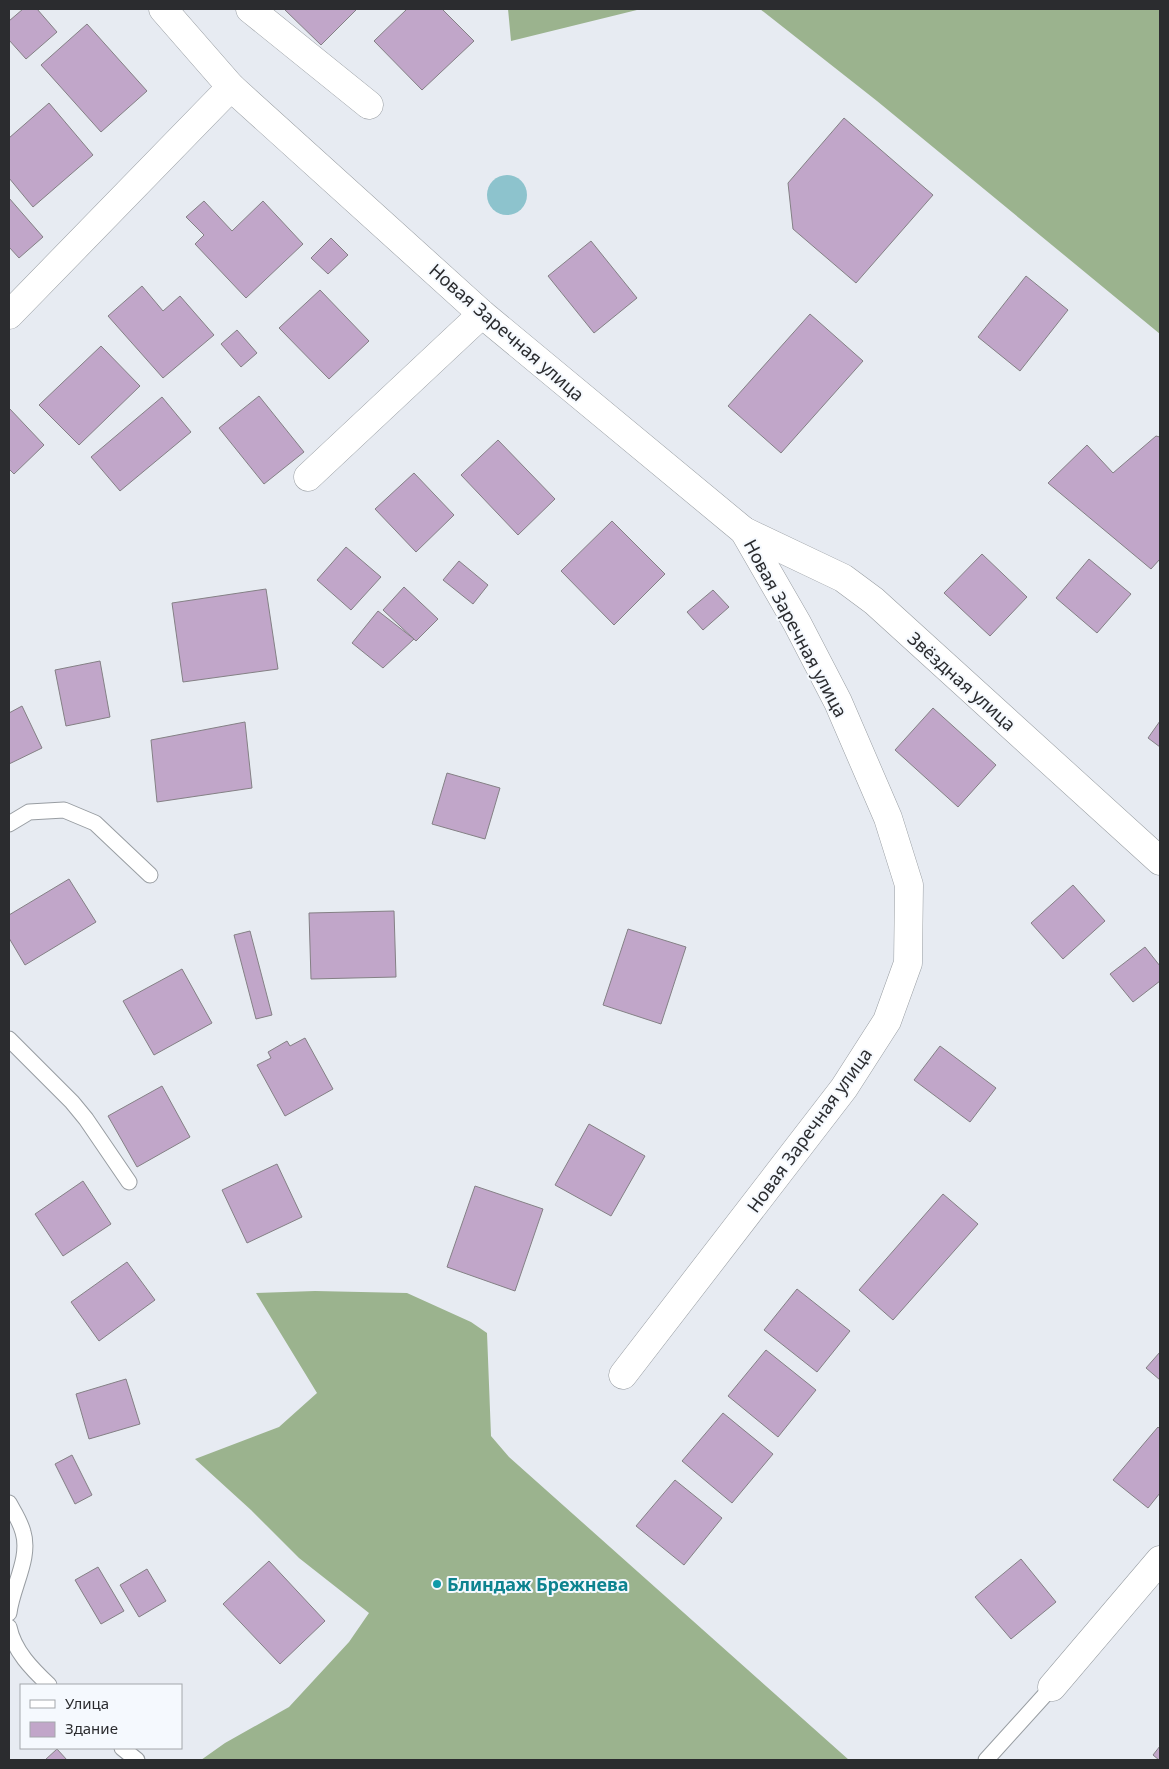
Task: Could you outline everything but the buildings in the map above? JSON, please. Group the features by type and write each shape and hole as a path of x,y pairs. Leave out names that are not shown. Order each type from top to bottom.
{"street":[{"name":"Новая Заречная улица","path":"163,9 231,87 482,314 744,531 797,623 838,702 888,818 909,885 908,963 887,1021 844,1088 623,1375"},
{"path":"250,9 369,105"},
{"path":"9,315 231,87"},
{"path":"308,477 482,314"},
{"name":"Звёздная улица","path":"744,531 843,578 874,600 1160,861"},
{"path":"1052,1687 1160,1560"}],"lane":[{"path":"9,824 29,812 64,810 94,823 150,874"},
{"path":"9,1039 72,1102 86,1119 129,1182"},
{"path":"9,1503 24,1533 25,1545 9,1613"},
{"path":"9,1627 18,1650 33,1670 48,1684"},
{"path":"986,1760 1052,1687"},
{"path":"123,1749 138,1760"}],"green space":[{"path":"508,9 641,9 511,41"},
{"path":"760,9 1160,9 1160,334 877,101"},
{"path":"315,1291 407,1293 471,1322 487,1333 491,1436 509,1457 849,1760 201,1760 225,1743 289,1707 349,1642 369,1613 299,1558 251,1510 195,1459 279,1427 317,1393 256,1293"}],"water":[{"path":"503,175 511,175 518,178 524,184 527,195 524,206 518,212 511,215 503,215 496,212 490,206 487,199 487,191 490,184 496,178"}],"place":[{"name":"Блиндаж Брежнева","path":"437,1584"}]}
